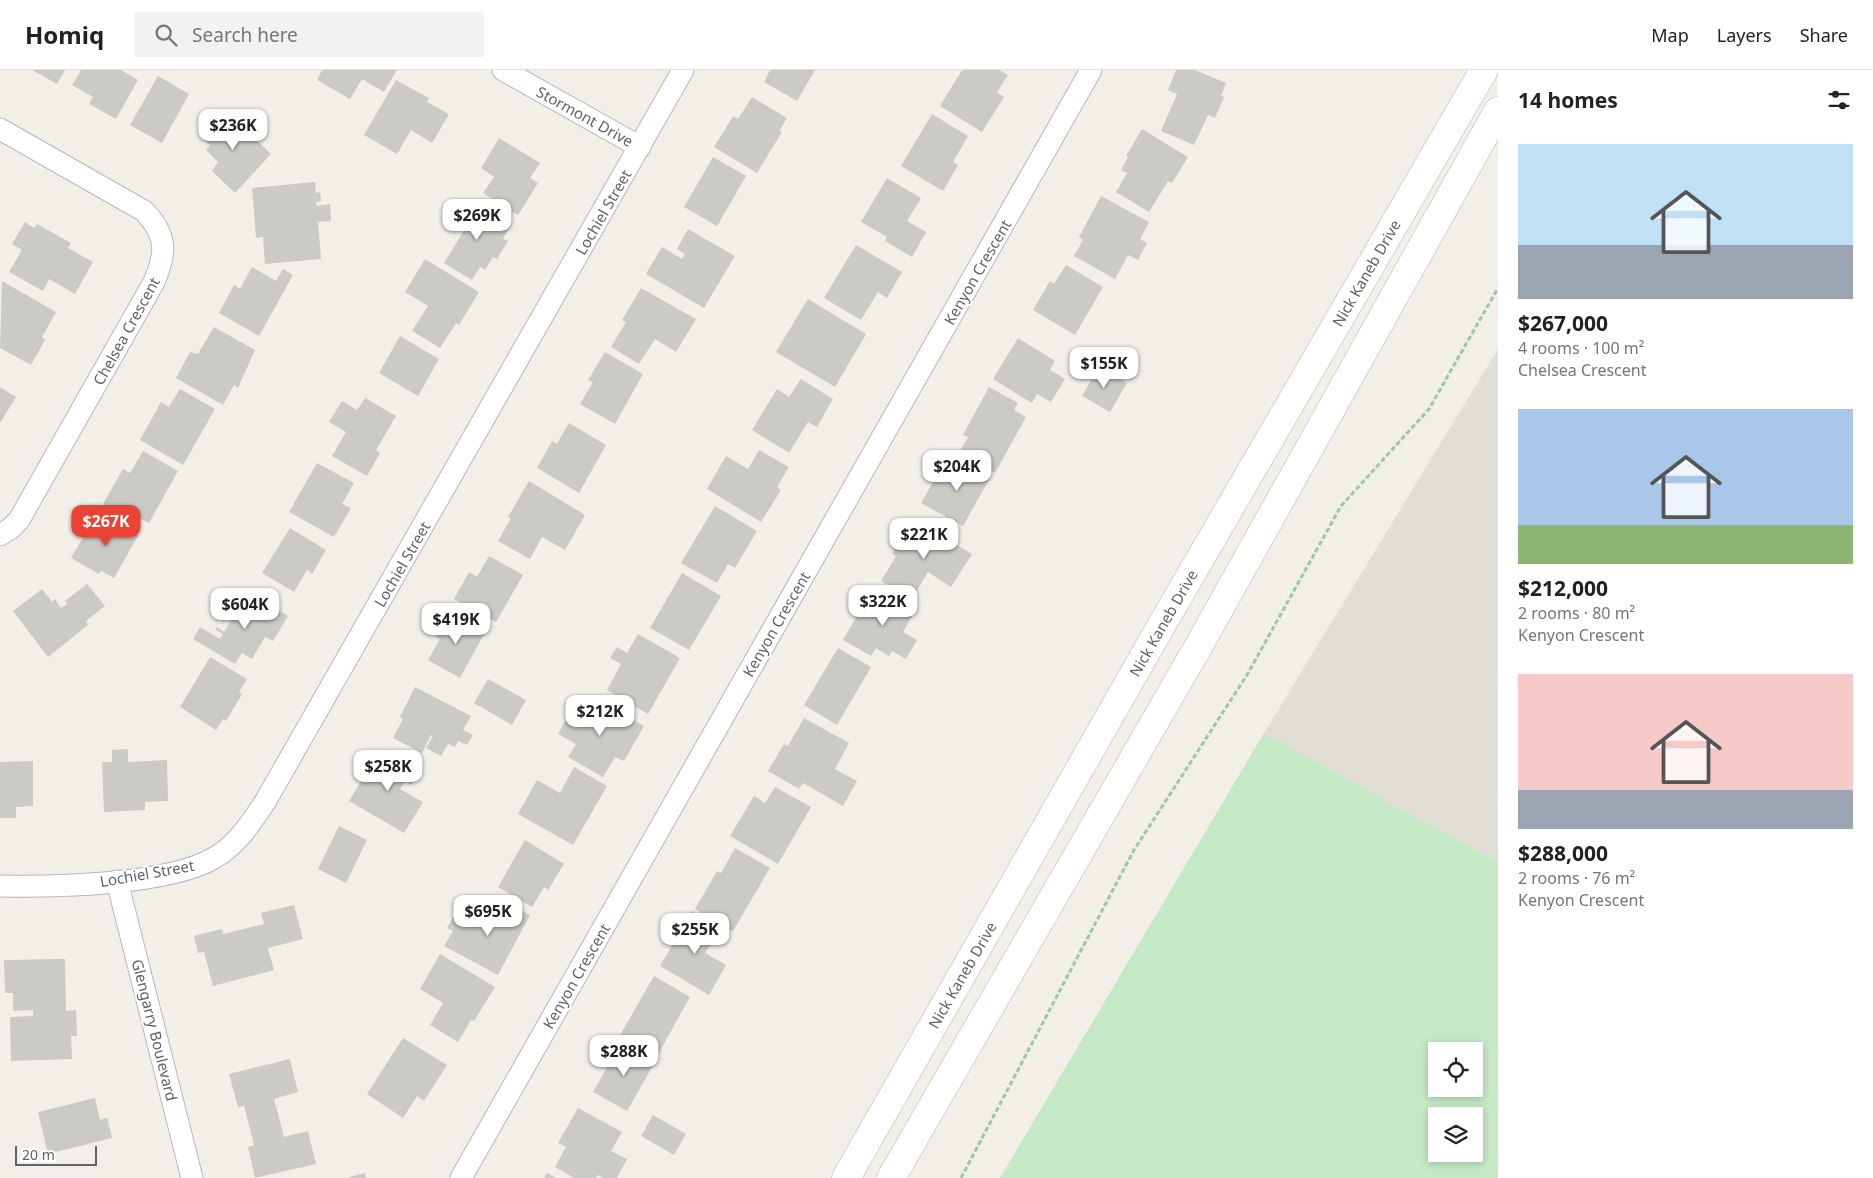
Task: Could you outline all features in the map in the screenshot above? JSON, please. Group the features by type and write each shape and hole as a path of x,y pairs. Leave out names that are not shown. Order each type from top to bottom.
{"street":[{"name":"Stormont Drive","path":"503,70 640,147"},
{"name":"Lochiel Street","path":"0,886 117,882 200,864 222,852 244,832 266,802 683,70"},
{"name":"Kenyon Crescent","path":"461,1178 1092,70"},
{"name":"Nick Kaneb Drive","path":"846,1178 1160,628 1484,70"},
{"path":"891,1178 1198,647 1498,111"},
{"name":"Chelsea Crescent","path":"0,129 144,211 154,222 161,237 164,253 162,264 154,282 19,520 10,530 0,535"},
{"name":"Glengarry Boulevard","path":"117,882 192,1178"}],"path":[{"path":"962,1178 1134,850 1247,675 1341,506 1429,410 1498,288"}],"shaded area":[{"path":"1498,349 1498,862 1264,733"}],"green space":[{"path":"1264,733 1498,862 1498,1178 1000,1178"}],"building":[{"path":"32,70 65,70 57,84"},
{"path":"81,70 121,70 138,80 116,119 89,104 93,97 72,85"},
{"path":"322,70 397,70 384,92 362,79 350,99 317,80"},
{"path":"770,70 815,70 797,101 764,82"},
{"path":"962,70 999,70 1008,75 997,92 1004,97 982,132 940,106"},
{"path":"1176,70 1195,70 1226,83 1221,96 1224,97 1215,118 1208,115 1194,145 1161,131 1177,94 1168,90"},
{"path":"158,76 189,94 162,143 130,125"},
{"path":"396,80 427,97 429,99 427,102 449,114 432,143 411,130 397,154 364,135"},
{"path":"752,97 787,118 779,131 782,132 757,173 714,147 733,116 738,119"},
{"path":"224,109 271,154 235,193 212,171 218,162 206,150 210,145 199,135"},
{"path":"932,114 968,136 953,162 958,165 943,191 901,166"},
{"path":"1142,129 1188,157 1172,183 1168,181 1149,212 1116,192 1127,173 1121,170 1128,157 1126,156"},
{"path":"499,138 540,163 530,178 538,183 518,215 483,193 494,177 481,168"},
{"path":"713,157 746,176 717,226 684,207"},
{"path":"887,178 921,198 907,221 926,232 912,257 885,241 887,237 861,222"},
{"path":"315,182 316,193 320,192 321,201 316,202 317,206 330,204 331,221 318,222 321,259 265,264 263,237 256,238 252,188"},
{"path":"1101,196 1149,222 1140,239 1147,243 1138,260 1128,255 1115,279 1074,256 1083,240 1079,237"},
{"path":"479,205 511,224 503,239 508,241 497,259 493,257 485,270 480,267 472,280 444,263 465,229 449,219 456,209 471,218"},
{"path":"25,222 34,228 37,224 71,243 68,248 93,262 75,294 49,279 43,291 9,272 22,250 12,244"},
{"path":"688,229 735,256 704,308 646,274 662,247 682,259 685,254 677,249"},
{"path":"856,245 902,272 887,298 878,292 861,320 824,298"},
{"path":"425,259 479,292 459,325 456,323 440,348 412,331 428,306 405,292"},
{"path":"1066,265 1103,287 1075,335 1033,310 1050,281 1054,284"},
{"path":"252,267 276,281 283,269 293,275 259,336 219,313 234,285 240,289"},
{"path":"2,281 56,312 42,337 45,340 31,365 0,348"},
{"path":"641,288 696,319 676,352 655,339 639,364 611,347 626,322 622,320"},
{"path":"808,299 866,334 835,387 776,352"},
{"path":"214,327 255,350 238,388 234,385 223,405 176,378 190,352 198,354"},
{"path":"400,336 439,359 418,396 379,373"},
{"path":"1018,338 1055,361 1050,370 1065,379 1051,402 1037,394 1032,403 993,379"},
{"path":"605,352 643,374 615,424 580,404 593,382 588,380"},
{"path":"1099,366 1127,383 1110,412 1082,396"},
{"path":"801,379 833,399 817,427 808,422 789,453 752,430 777,389 789,397"},
{"path":"0,387 16,397 0,423"},
{"path":"989,387 1018,403 1014,410 1026,417 995,473 959,453 968,437 963,435"},
{"path":"180,389 215,409 183,465 140,440 161,402 169,407"},
{"path":"365,398 396,416 376,450 380,453 367,476 332,456 346,432 329,422 342,401 357,410"},
{"path":"569,423 606,445 579,493 537,468 552,441 557,444"},
{"path":"759,450 789,467 777,487 781,490 761,522 707,489 726,456 748,469"},
{"path":"143,451 178,471 149,523 130,513 128,518 103,504 123,469 130,473"},
{"path":"956,458 990,478 963,526 921,503 936,477 943,481"},
{"path":"317,463 354,483 342,504 351,508 334,537 289,512"},
{"path":"529,481 585,515 565,550 542,537 530,559 498,541 511,518 508,517"},
{"path":"715,506 757,531 735,568 728,564 717,583 681,563"},
{"path":"106,515 139,534 114,578 101,571 99,574 71,558 88,529 96,533"},
{"path":"913,519 972,554 951,587 928,572 912,599 881,581 896,556 892,554"},
{"path":"290,528 326,550 312,574 307,570 294,592 262,573"},
{"path":"489,556 523,575 496,622 454,599 469,572 477,577"},
{"path":"682,573 721,596 689,650 650,628"},
{"path":"87,584 105,606 86,621 88,625 48,657 13,611 42,589 52,602 55,599 61,608 67,604 65,601"},
{"path":"882,589 916,609 903,632 917,640 906,659 892,651 889,656 876,648 871,656 843,640 864,603 871,607"},
{"path":"249,592 288,616 273,641 265,637 252,659 242,653 235,664 193,639 200,627 220,639 223,634 215,630 217,627 224,632"},
{"path":"449,613 485,632 460,678 428,660 440,639 436,637"},
{"path":"638,634 680,658 648,714 607,690 621,664 610,658 617,647 627,653"},
{"path":"838,648 871,667 837,725 804,705"},
{"path":"210,657 247,679 239,692 242,694 226,721 223,719 216,730 180,707"},
{"path":"488,679 526,700 512,725 474,703"},
{"path":"415,687 471,716 463,730 473,735 467,745 458,741 455,747 448,744 441,756 426,748 433,736 431,735 422,753 393,738 403,719 400,717"},
{"path":"601,701 644,726 624,761 615,757 603,777 568,757 576,744 558,734 573,708 591,719"},
{"path":"804,718 849,743 835,769 857,781 843,806 803,783 799,789 768,771 784,744 788,746"},
{"path":"128,749 128,762 167,760 168,801 145,802 145,810 104,812 102,762 112,762 112,750"},
{"path":"385,749 414,766 410,773 416,776 411,785 405,781 400,789 423,802 404,833 349,801 368,770 371,772"},
{"path":"33,761 33,806 16,807 16,818 0,818 0,762"},
{"path":"574,767 607,786 573,845 518,814 537,780 560,793"},
{"path":"775,787 811,807 778,864 730,836 754,796 765,803"},
{"path":"339,826 367,840 346,883 318,869"},
{"path":"525,840 564,864 548,890 544,887 532,907 498,887"},
{"path":"735,848 770,868 733,931 695,909 717,871 721,873"},
{"path":"500,899 530,915 498,975 444,946 453,931 447,928 456,912 485,928"},
{"path":"294,905 303,939 268,948 274,970 213,986 204,952 198,953 194,936 222,929 223,934 264,924 261,913"},
{"path":"692,911 720,928 705,953 726,965 709,995 660,966"},
{"path":"440,954 495,987 474,1021 471,1020 458,1042 430,1025 443,1003 420,989"},
{"path":"65,959 66,1011 76,1010 77,1036 71,1036 72,1059 11,1061 10,1017 33,1016 33,1010 13,1011 13,993 5,993 4,960"},
{"path":"654,976 690,997 656,1058 619,1037"},
{"path":"403,1038 447,1065 424,1101 417,1096 403,1118 367,1094"},
{"path":"621,1043 655,1062 627,1111 593,1092"},
{"path":"290,1059 298,1092 274,1099 284,1137 308,1131 316,1164 255,1178 248,1147 254,1145 244,1106 238,1107 229,1074"},
{"path":"95,1098 100,1120 107,1118 112,1138 48,1154 38,1112"},
{"path":"578,1108 622,1132 611,1151 627,1159 617,1178 603,1178 598,1175 596,1178 574,1178 555,1167 566,1147 558,1143"},
{"path":"653,1115 686,1134 674,1155 641,1136"},
{"path":"365,1173 366,1178 349,1178 349,1177"},
{"path":"547,1173 556,1178 544,1178"}]}
